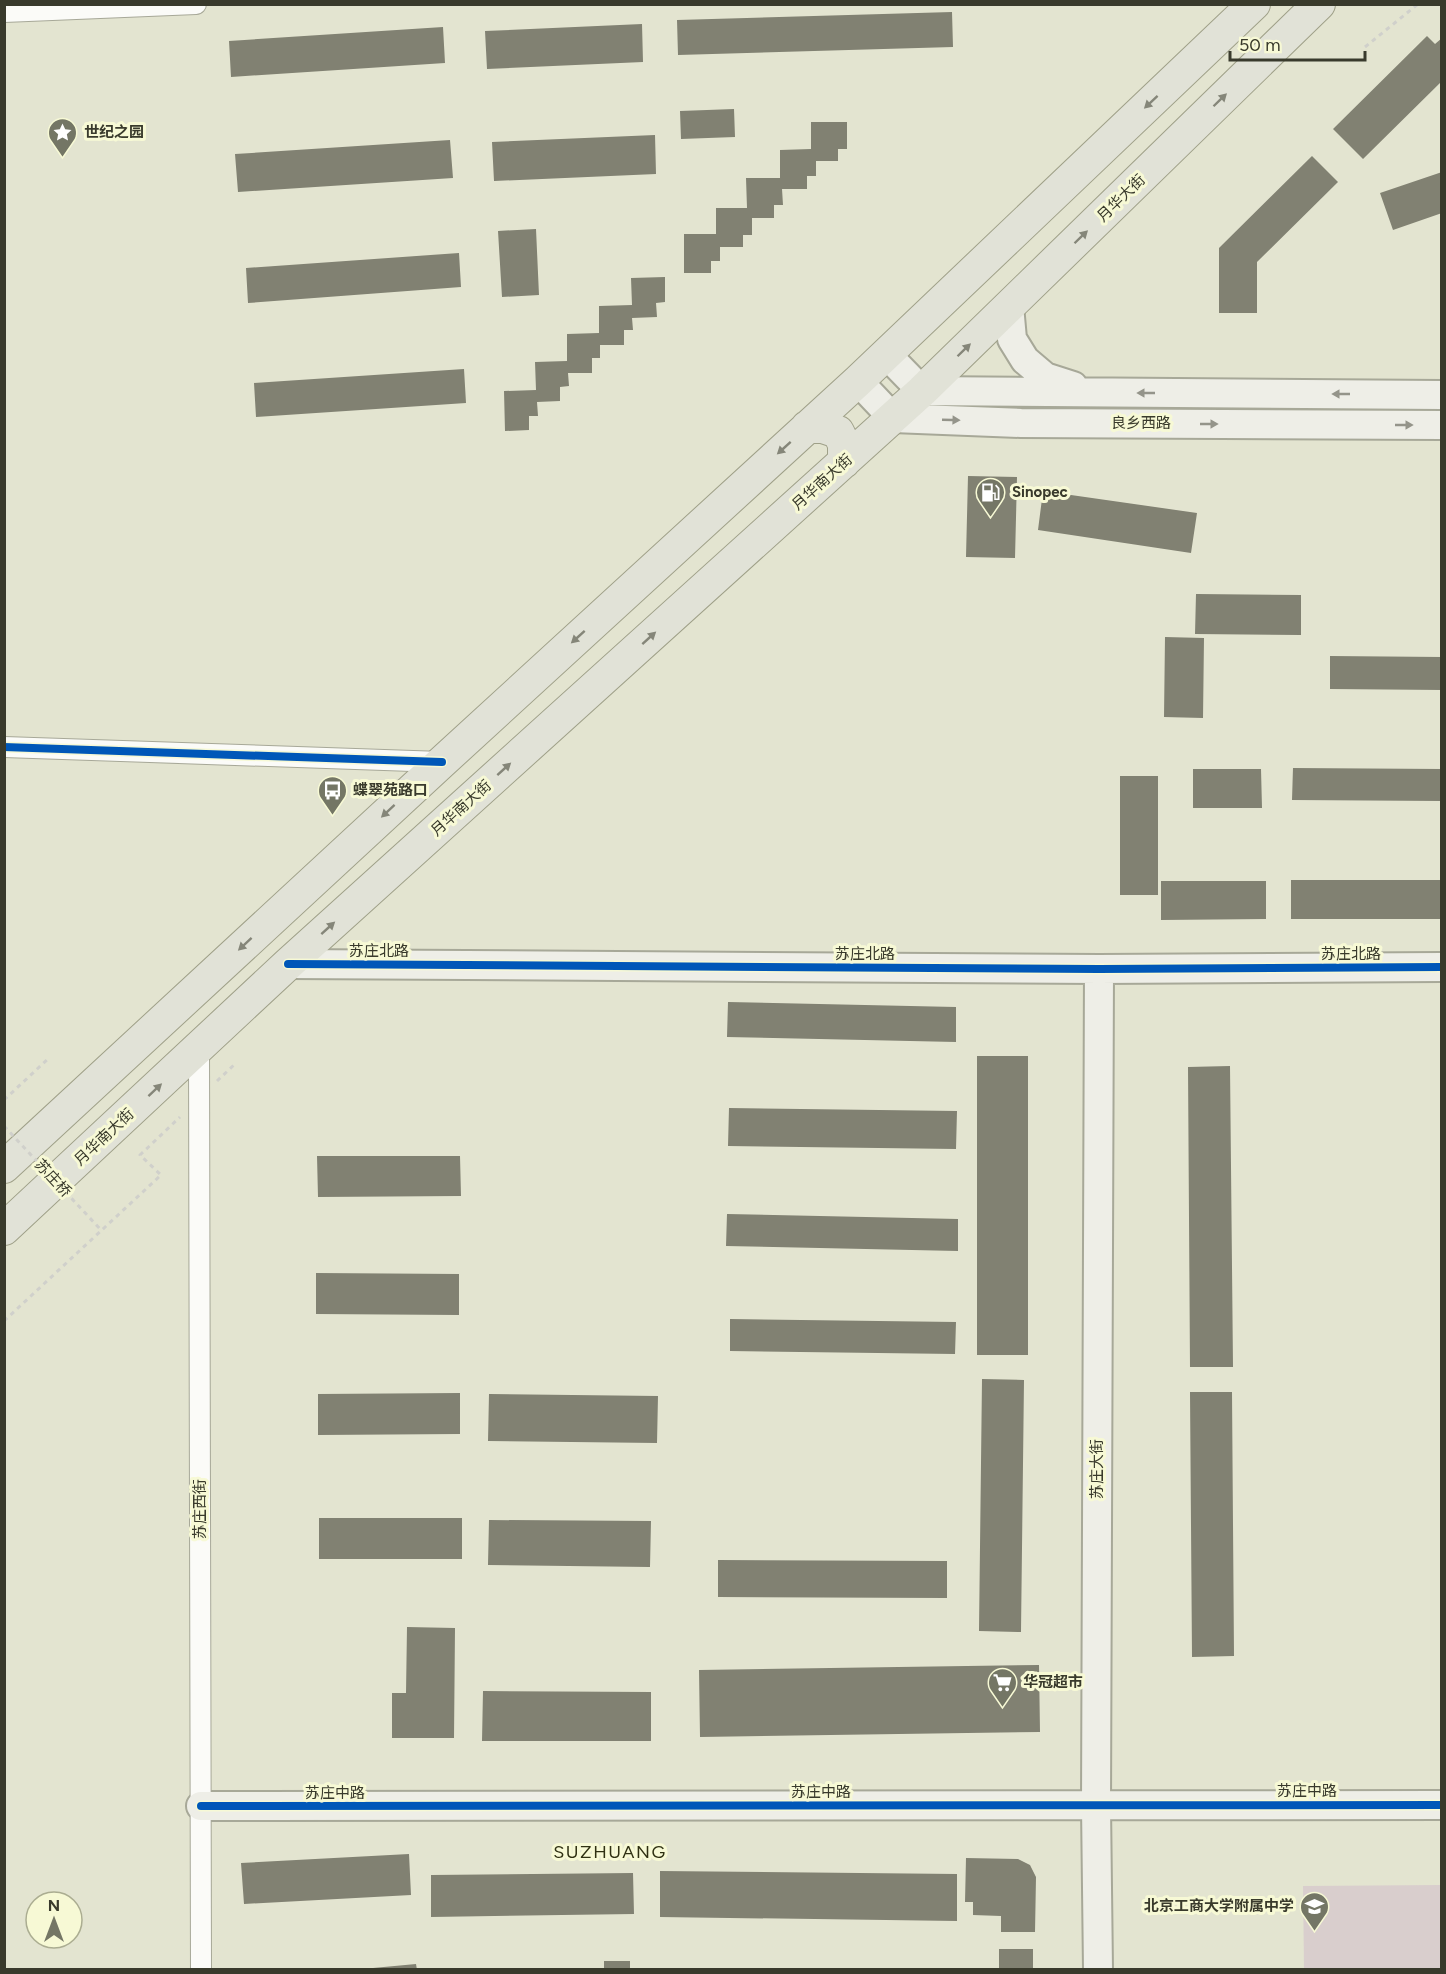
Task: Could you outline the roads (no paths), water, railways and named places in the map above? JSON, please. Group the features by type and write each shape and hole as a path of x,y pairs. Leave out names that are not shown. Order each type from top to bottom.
{"main road":[{"path":"4,1167 858,381 1254,4"},
{"name":"月华大街","path":"922,391 1319,4"},
{"path":"1002,244 1005,267 1009,273 1022,278 1039,277"},
{"name":"月华南大街","path":"4,1230 288,964 922,391"},
{"path":"807,427 823,427 838,432 844,444 844,462"}],"street":[{"path":"4,12 196,4"},
{"path":"1009,306 1012,339 1025,360 1045,377 1095,393"},
{"path":"886,354 922,391"},
{"path":"858,381 893,418"},
{"name":"良乡西路","path":"922,391 1442,395"},
{"name":"良乡西路","path":"893,418 1020,423 1442,425"},
{"path":"4,747 442,762"},
{"name":"苏庄北路","path":"288,964 1099,969 1442,967"},
{"name":"苏庄大街","path":"1098,1970 1096,1806 1099,969"},
{"name":"苏庄西街","path":"199,1049 201,1970"},
{"name":"苏庄中路","path":"201,1806 1442,1804"}],"place":[{"name":"世纪之园","path":"63,158"},
{"name":"Sinopec","path":"991,518"},
{"name":"蝶翠苑路口","path":"332,816"},
{"name":"华冠超市","path":"1002,1708"},
{"name":"北京工商大学附属中学","path":"1315,1932"}],"district":[{"name":"SUZHUANG","path":"610,1852"}]}
